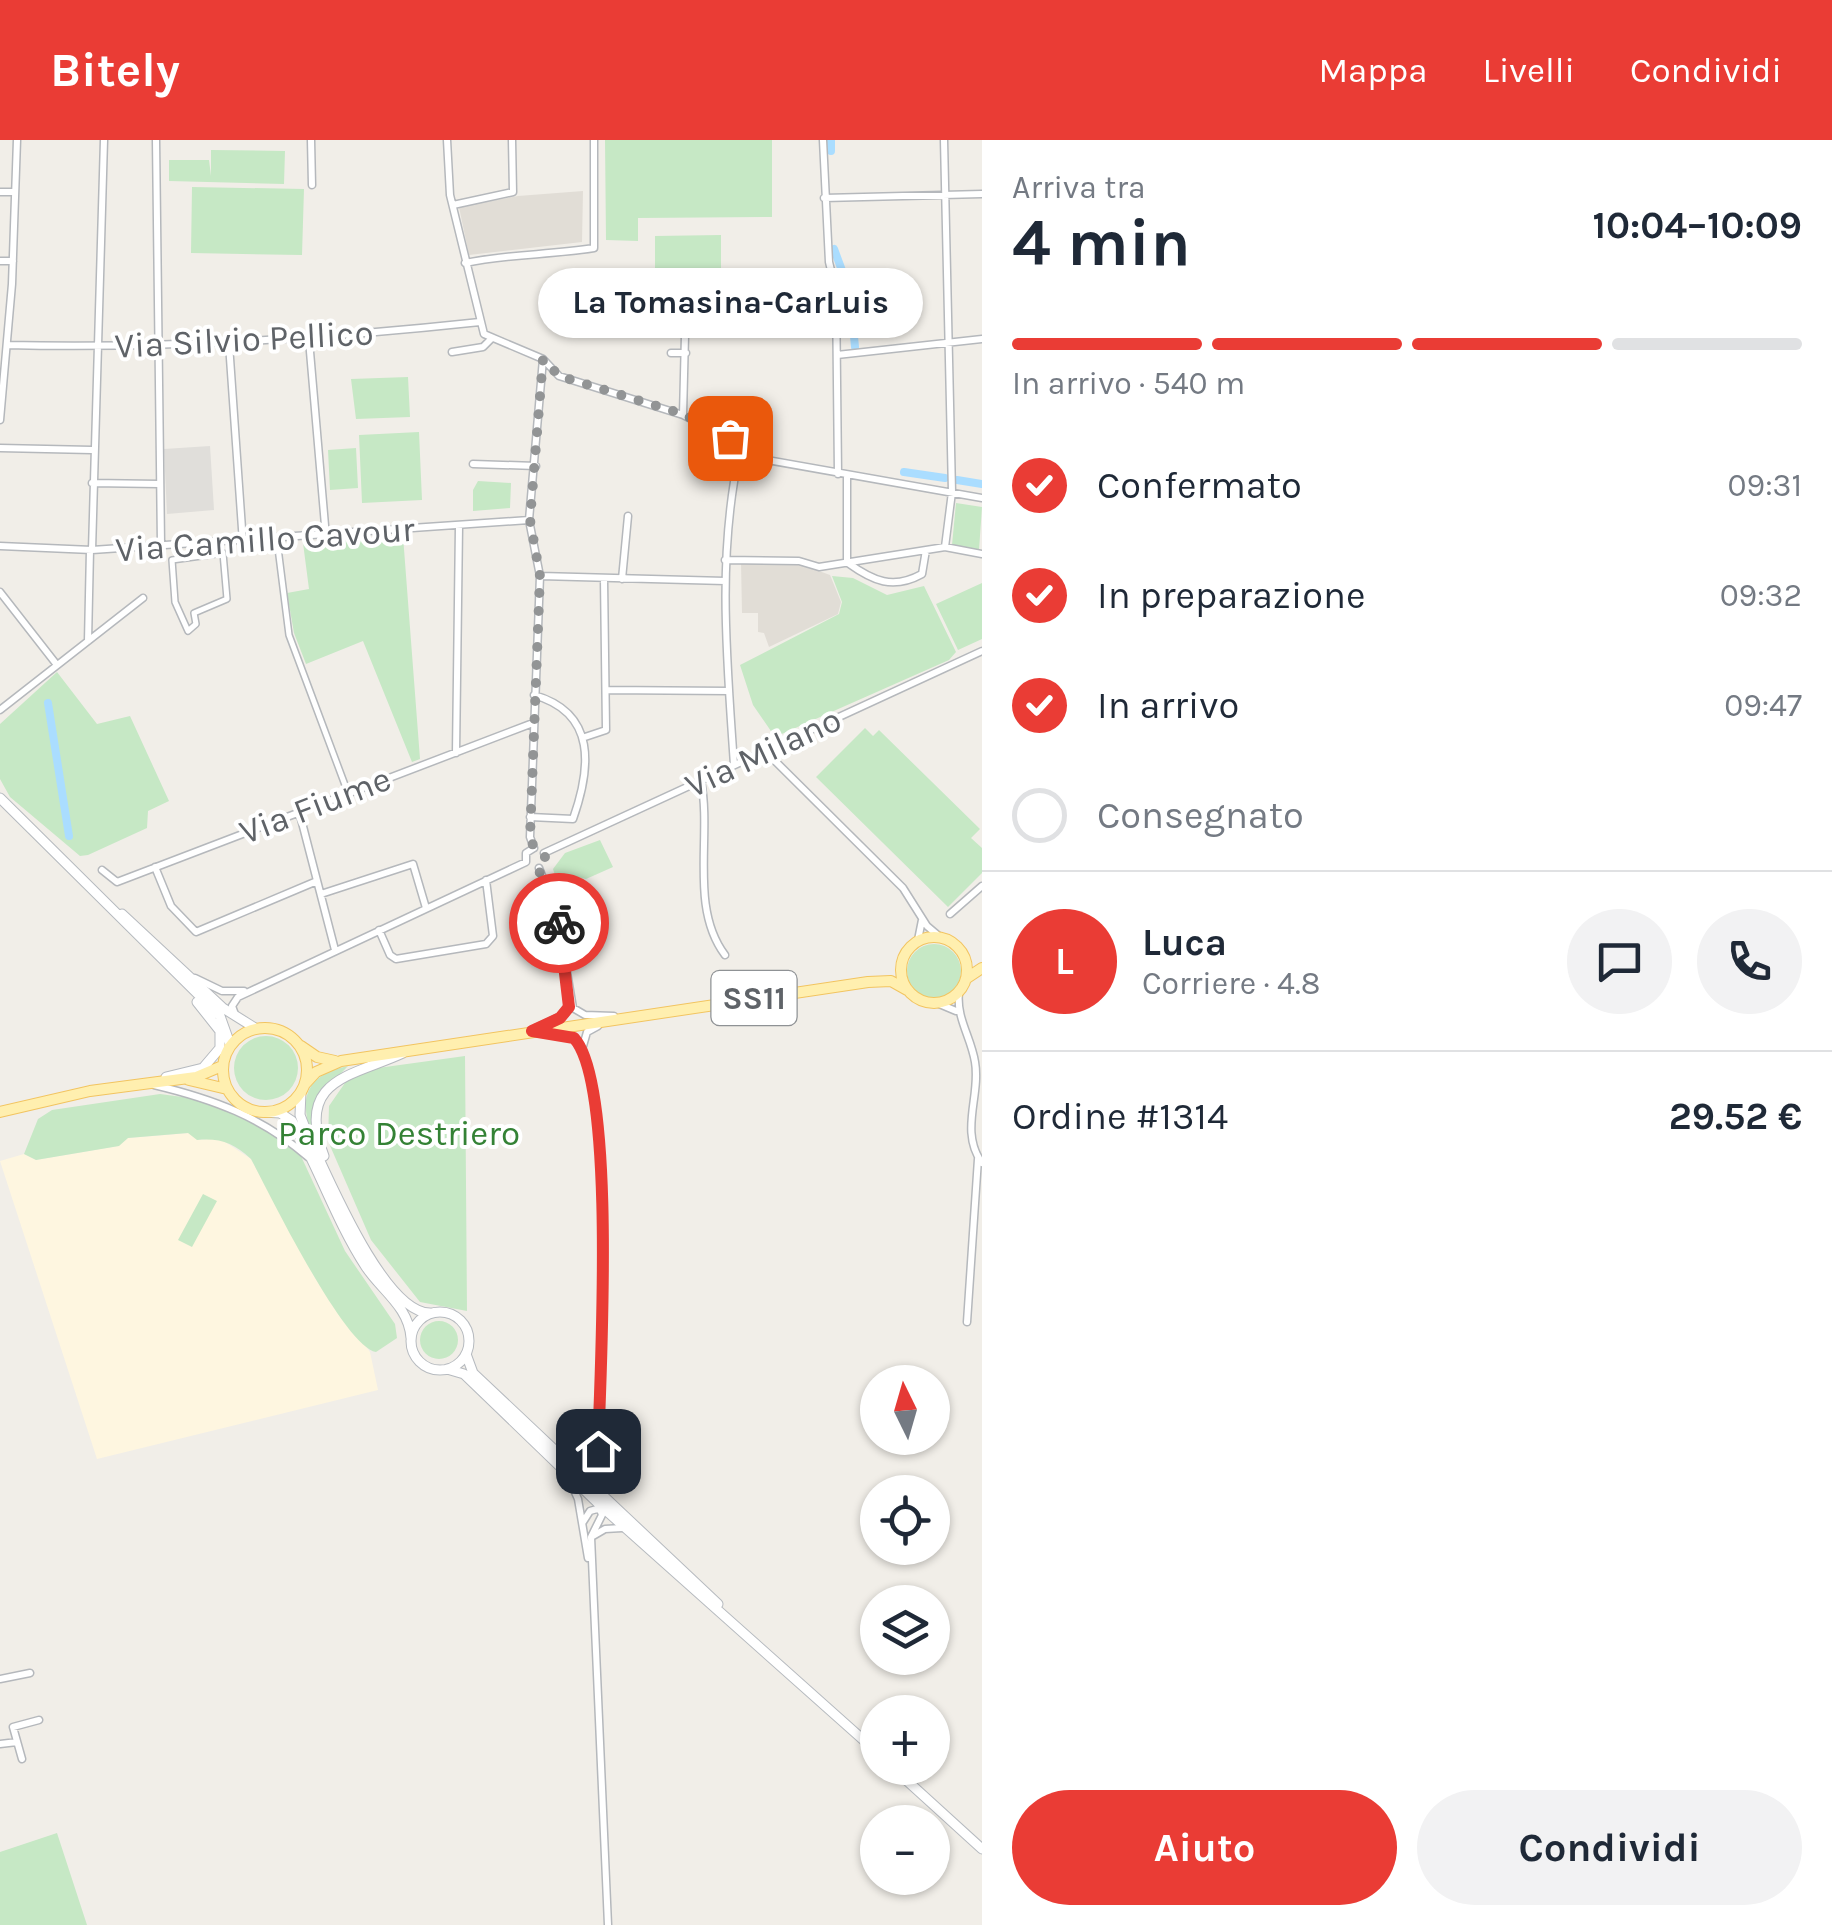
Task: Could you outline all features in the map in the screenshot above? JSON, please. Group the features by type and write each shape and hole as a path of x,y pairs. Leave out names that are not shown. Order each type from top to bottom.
{"main road":[{"path":"1,800 184,976 237,1019 255,1028 280,1030 317,1057 341,1062"},
{"path":"940,937 982,965 959,992 937,1003 926,1002 891,981 868,982 889,975 918,940 940,937"},
{"path":"963,953 967,978"},
{"path":"901,963 907,990"},
{"path":"184,976 224,1022 230,1044 222,1066 227,1090 242,1106 280,1113 292,1121 366,1268 410,1322 410,1338 421,1363 464,1374 626,1529 860,1737"},
{"path":"0,1112 203,1068 220,1048 220,1032 184,976"},
{"name":"SS11","path":"641,1015 868,982"},
{"path":"264,1112 288,1106 316,1072 341,1062 641,1015"},
{"path":"230,1044 255,1028"},
{"path":"300,1046 306,1058 300,1116 306,1133 359,1236 401,1299 421,1313 450,1314 462,1322 468,1334 466,1354 473,1373 748,1635"},
{"path":"359,1236 322,1151 318,1113 338,1078 410,1050"},
{"path":"129,1086 178,1080 222,1066"},
{"path":"178,1080 227,1090"},
{"path":"410,1338 419,1320 430,1313"},
{"path":"447,1369 466,1354"},
{"path":"912,1785 982,1848"}],"street":[{"path":"0,420 14,260 17,140"},
{"path":"88,642 104,140"},
{"path":"156,140 161,546"},
{"path":"310,140 312,184"},
{"path":"447,140 453,205 465,263 480,322 491,339 543,359 559,376 683,414 715,431 727,432 728,445 739,455 982,498"},
{"path":"453,205 513,192 512,140"},
{"path":"465,263 502,255 550,256 594,248 594,140"},
{"path":"823,140 846,563"},
{"path":"944,140 952,492 946,547"},
{"path":"0,192 15,192"},
{"path":"824,198 982,194"},
{"path":"0,260 14,260"},
{"path":"683,414 686,295 751,293 752,330"},
{"name":"Via Silvio Pellico","path":"4,345 160,348 309,340 480,322"},
{"path":"686,331 836,330"},
{"path":"452,352 483,346 491,339"},
{"path":"837,355 982,339"},
{"path":"309,340 326,537"},
{"path":"229,344 244,542"},
{"path":"671,353 686,353"},
{"path":"534,848 530,817 532,723 540,576 530,520 543,359"},
{"path":"715,431 713,445 721,449 728,445"},
{"path":"0,448 92,450"},
{"path":"734,766 725,560 728,506 739,455"},
{"path":"473,464 536,466"},
{"path":"92,483 160,484"},
{"path":"622,579 628,516"},
{"name":"Via Camillo Cavour","path":"0,546 91,550 326,537 530,520"},
{"path":"456,753 459,526"},
{"path":"277,540 290,635 348,793"},
{"path":"725,560 799,561 819,566 946,547 982,554"},
{"path":"846,563 870,578 896,584 922,574 926,550"},
{"path":"223,553 227,599 194,613 196,624 188,632 175,602 172,560 223,553"},
{"path":"540,576 725,580"},
{"path":"585,737 606,730 604,579"},
{"path":"0,592 58,665"},
{"path":"0,710 143,598"},
{"name":"Via Milano","path":"544,854 982,651"},
{"path":"605,690 729,691"},
{"path":"530,817 573,819 585,778 585,737 566,712 534,695"},
{"name":"Via Fiume","path":"102,870 117,882 532,723"},
{"path":"765,751 903,888 922,919 940,937"},
{"path":"701,781 706,803 706,913 725,955"},
{"path":"299,812 335,950"},
{"path":"534,848 544,854 544,863 538,868"},
{"path":"526,862 526,853 534,848"},
{"path":"526,862 538,868 558,913 573,1008 586,1015 641,1015"},
{"path":"237,1019 233,1000 250,990 526,862"},
{"path":"320,894 413,864 426,908"},
{"path":"155,867 171,906 196,932 317,880"},
{"path":"379,930 390,954 396,958 490,943 486,880"},
{"path":"950,914 982,886"},
{"path":"918,940 922,919"},
{"path":"184,976 222,991 250,990"},
{"path":"959,992 960,1016 976,1061 979,1092 970,1132 980,1160 968,1322"},
{"path":"532,1031 565,1014 570,998"},
{"path":"937,1003 949,1004 960,1016"},
{"path":"583,1047 592,1028 641,1015"},
{"path":"532,1031 569,1034 583,1047 591,1070 604,1226 598,1451 589,1454"},
{"path":"148,1084 204,1096 257,1120 312,1160"},
{"path":"553,1447 599,1498 602,1507 592,1537 608,1925"},
{"path":"563,1469 573,1486 583,1523 593,1586"},
{"path":"583,1523 590,1511 602,1507 613,1510 657,1546"},
{"path":"592,1537 611,1527 626,1529"},
{"path":"0,1679 30,1673"},
{"path":"22,1758 13,1727 39,1720"},
{"path":"0,1744 17,1742"}],"shaded area":[{"path":"583,191 582,242 469,255 459,207 518,196"},
{"path":"210,446 214,510 167,514 164,449"},
{"path":"741,562 797,563 830,575 841,602 838,614 769,647 764,633 758,632 758,613 742,613"},
{"path":"189,1133 198,1140 219,1138 251,1159 315,1278 370,1352 378,1390 97,1459 0,1161 24,1154 36,1160 118,1146 128,1138"}],"green space":[{"path":"605,140 772,140 772,217 638,218 638,241 606,240"},
{"path":"211,150 285,151 284,184 169,181 169,160 209,160 211,176"},
{"path":"192,187 304,189 302,255 191,253"},
{"path":"721,235 721,275 655,275 655,236"},
{"path":"408,377 410,417 356,419 351,379"},
{"path":"419,432 422,500 362,503 359,435"},
{"path":"356,448 358,488 330,490 328,450"},
{"path":"478,481 511,483 510,508 473,511 473,490"},
{"path":"956,503 982,507 979,550 952,545"},
{"path":"403,536 420,759 412,762 363,641 306,664 294,633 287,593 309,589 303,543"},
{"path":"832,576 853,578 887,595 924,586 956,652 949,660 775,737 753,705 740,665 839,614 842,602"},
{"path":"982,583 982,639 958,650 936,604"},
{"path":"57,672 97,724 130,716 169,801 148,811 147,828 88,855 80,856 10,797 0,779 0,724"},
{"path":"865,728 873,736 879,730 980,829 971,838 982,848 982,873 948,907 816,777"},
{"path":"600,840 613,867 586,879 576,877 568,884 570,896 576,900 578,923 570,922 553,869 565,853"},
{"path":"934,944 953,952 961,971 953,990 934,998 915,990 907,971 915,952"},
{"path":"266,1036 289,1045 298,1068 289,1091 266,1100 243,1091 234,1068 243,1045"},
{"name":"Parco Destriero","path":"465,1056 467,1311 420,1302 371,1240 328,1141 329,1106 347,1080 378,1068"},
{"path":"348,1066 324,1091 311,1132 306,1107 310,1088 324,1074"},
{"path":"160,1094 205,1100 275,1133 300,1154 345,1251 395,1324 397,1338 376,1352 362,1344 327,1298 251,1159 232,1145 197,1140 188,1133 128,1138 119,1146 36,1160 24,1154 38,1119 52,1110"},
{"path":"203,1194 217,1201 192,1247 178,1240"},
{"path":"439,1321 453,1326 458,1340 453,1354 439,1359 425,1354 420,1340 425,1326"},
{"path":"57,1833 87,1925 0,1925 0,1852"}],"waterway":[{"path":"831,140 831,151"},
{"path":"834,249 850,292 855,347"},
{"path":"904,472 945,478"},
{"path":"957,480 982,484"},
{"path":"48,703 69,836"}],"way so far":[{"path":"559,923 538,868 545,857 534,848 530,837 540,576 530,520 543,359 559,376 683,414 709,424 715,431 724,430 730,438"}],"place":[{"name":"La Tomasina-CarLuis","path":"730,438"}],"route":[{"path":"559,923 569,1007 560,1018 532,1031 569,1034 583,1047 591,1070 604,1226 598,1451"}]}
